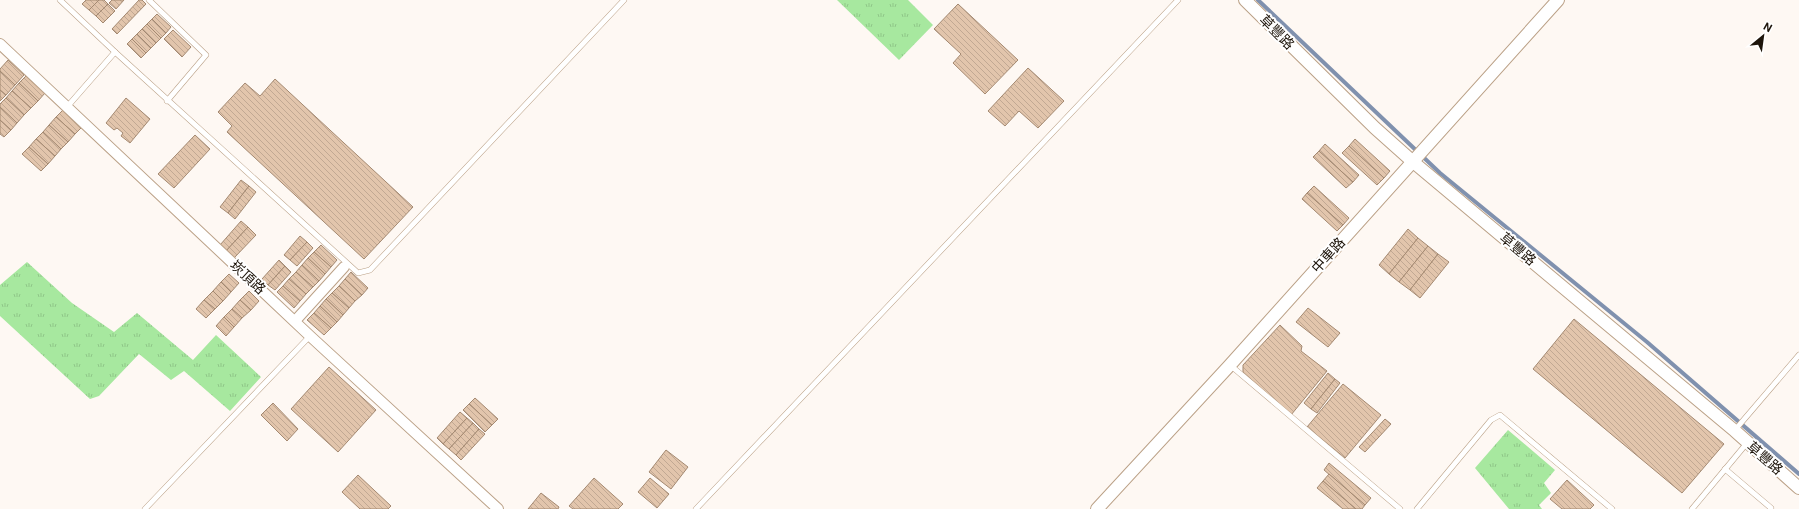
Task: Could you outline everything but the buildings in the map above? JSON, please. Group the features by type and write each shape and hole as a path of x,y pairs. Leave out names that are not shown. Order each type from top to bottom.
{"street":[{"name":"草豐路","path":"1245,0 1375,128 1412,161 1735,431 1799,488"},
{"name":"中車路","path":"1097,509 1230,366 1412,161 1558,0"},
{"name":"崁頂路","path":"0,44 310,336 498,509"},
{"path":"295,321 344,267"}],"lane":[{"path":"60,0 167,101 358,273 370,270 624,0"},
{"path":"149,0 206,55 167,101"},
{"path":"696,509 1178,0"},
{"path":"67,107 115,52"},
{"path":"145,509 310,336"},
{"path":"1735,431 1799,355"},
{"path":"1230,366 1400,509"},
{"path":"1417,509 1491,420 1500,415 1612,509"},
{"path":"1692,509 1747,443"},
{"path":"1725,469 1771,508"}],"green space":[{"path":"837,0 908,0 933,25 899,60"},
{"path":"27,262 72,303 114,332 137,313 193,360 216,335 261,377 230,411 184,371 171,380 139,354 99,396 90,399 0,316 0,285"},
{"path":"1508,430 1555,470 1544,483 1551,493 1539,505 1542,509 1509,509 1475,468"}],"waterway":[{"path":"1258,0 1440,173 1647,342 1799,474"}]}
